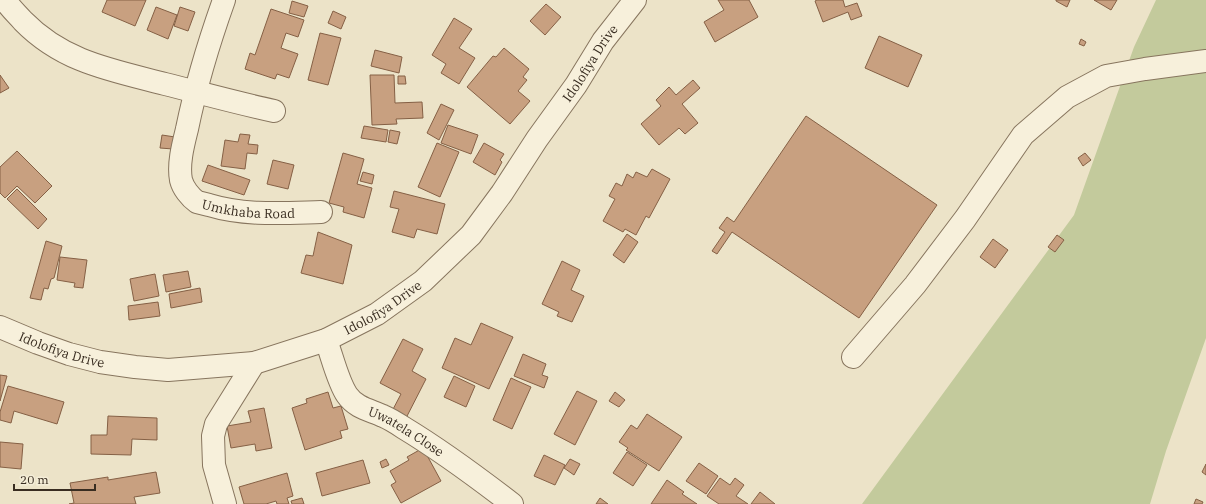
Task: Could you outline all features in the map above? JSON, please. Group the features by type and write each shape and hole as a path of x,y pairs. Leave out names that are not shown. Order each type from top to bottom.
{"street":[{"path":"5,0 33,31 64,52 85,62 194,92 274,111"},
{"name":"Umkhaba Road","path":"224,0 194,92 182,147 180,168 182,181 188,193 198,202 223,210 263,213 321,212"},
{"name":"Idolofiya Drive","path":"0,327 38,344 100,362 168,370 254,363 326,340 378,314 423,281 471,235 502,193 537,139 576,85 603,41 635,0"},
{"path":"853,357 915,285 965,219 1023,135 1067,97 1106,76 1206,61"},
{"name":"Uwatela Close","path":"326,340 341,383 347,394 355,403 367,411 384,416 404,428 469,472 512,504"},
{"path":"225,504 214,465 213,436 216,424 254,363"}],"green space":[{"path":"1156,0 1206,0 1206,338 1166,451 1150,504 862,504 1074,215 1134,47"}],"building":[{"path":"107,0 146,0 135,26 102,12"},
{"path":"718,0 749,0 758,17 715,42 704,22 724,10"},
{"path":"843,0 845,7 857,3 862,16 851,20 848,12 823,22 815,1"},
{"path":"1056,0 1070,0 1067,7"},
{"path":"1094,0 1117,0 1111,10"},
{"path":"292,1 308,6 304,17 289,13"},
{"path":"546,4 561,17 545,35 530,21"},
{"path":"156,7 177,15 168,39 147,30"},
{"path":"180,7 195,12 188,31 174,26"},
{"path":"271,9 304,20 298,37 286,33 281,48 298,54 289,78 277,74 275,79 245,69 250,53 255,55"},
{"path":"333,11 346,17 341,29 328,23"},
{"path":"454,18 472,29 459,48 475,58 459,84 441,73 446,64 432,55"},
{"path":"320,33 341,38 328,85 308,80"},
{"path":"879,36 922,55 908,87 865,68"},
{"path":"1081,39 1086,42 1084,46 1079,44"},
{"path":"504,48 529,69 523,77 527,80 518,91 530,101 510,124 467,87 493,56 496,57"},
{"path":"375,50 402,57 399,73 371,66"},
{"path":"0,75 9,88 0,93"},
{"path":"370,75 394,75 395,103 422,102 423,118 396,119 397,124 372,125"},
{"path":"398,76 405,76 406,84 398,84"},
{"path":"693,80 700,88 682,104 698,123 685,134 679,128 659,145 641,124 661,106 656,100 669,87 676,95"},
{"path":"441,104 454,110 439,140 427,133"},
{"path":"806,116 937,205 859,318 732,232 717,254 712,251 725,232 719,228 727,217 734,222"},
{"path":"448,125 478,135 471,154 441,143"},
{"path":"364,126 388,130 386,142 361,138"},
{"path":"390,130 400,132 397,144 388,142"},
{"path":"240,134 250,135 248,144 258,145 257,154 247,153 245,169 221,166 225,140 238,142"},
{"path":"162,135 175,137 173,149 160,148"},
{"path":"437,143 459,152 440,197 418,187"},
{"path":"484,143 504,154 500,160 502,162 495,175 473,162"},
{"path":"17,151 52,186 35,203 17,186 5,198 0,193 0,167"},
{"path":"343,153 364,159 357,184 372,188 364,218 343,212 344,207 329,203"},
{"path":"1085,153 1091,160 1083,166 1078,158"},
{"path":"273,160 294,165 288,189 267,184"},
{"path":"208,165 250,180 244,195 202,181"},
{"path":"652,169 670,179 649,218 646,216 636,235 625,229 623,232 603,221 615,199 609,196 616,183 622,186 627,174 633,178 636,172 647,177"},
{"path":"363,172 374,175 372,184 360,181"},
{"path":"17,189 47,219 38,229 7,199"},
{"path":"394,191 445,204 437,234 417,229 414,238 392,232 399,209 390,207"},
{"path":"318,232 352,245 343,284 301,273 306,255 313,256"},
{"path":"627,234 638,242 624,263 613,255"},
{"path":"1057,235 1064,240 1055,252 1048,247"},
{"path":"993,239 1008,250 995,268 980,257"},
{"path":"46,241 62,246 54,278 51,279 48,289 44,288 41,300 30,298"},
{"path":"60,257 87,260 83,288 74,287 75,283 57,280"},
{"path":"562,261 580,270 571,290 584,296 572,322 557,316 559,312 542,304"},
{"path":"188,271 191,287 166,292 163,275"},
{"path":"155,274 159,296 134,301 130,279"},
{"path":"200,288 202,302 171,308 169,294"},
{"path":"158,302 160,316 129,320 128,306"},
{"path":"481,323 513,337 489,389 442,368 455,338 471,345"},
{"path":"403,339 423,349 412,371 426,379 404,422 390,415 401,394 380,383"},
{"path":"523,354 546,364 542,375 548,377 544,388 514,376"},
{"path":"0,375 7,376 0,401"},
{"path":"454,376 475,386 466,407 444,397"},
{"path":"511,378 531,387 512,429 493,420"},
{"path":"8,386 64,402 57,424 14,411 11,423 0,420 0,412"},
{"path":"577,391 597,401 575,445 554,434"},
{"path":"328,392 333,408 341,406 348,429 340,431 342,438 305,450 292,408 307,403 306,399"},
{"path":"615,392 625,400 619,407 609,401"},
{"path":"264,408 272,448 256,451 255,444 231,448 227,426 251,422 248,411"},
{"path":"647,414 682,437 659,471 626,450 628,448 619,442 631,425 637,429"},
{"path":"108,416 157,418 157,440 132,439 131,455 91,454 91,435 107,435"},
{"path":"0,442 23,444 21,469 0,467"},
{"path":"423,448 441,481 401,503 391,485 396,482 390,471 409,460 407,457"},
{"path":"627,452 647,465 633,486 613,473"},
{"path":"544,455 565,465 555,485 534,476"},
{"path":"386,459 389,465 382,468 380,462"},
{"path":"570,459 580,464 574,475 564,468"},
{"path":"363,460 370,483 322,496 316,473"},
{"path":"699,463 718,476 706,494 686,481"},
{"path":"1206,464 1206,475 1202,472"},
{"path":"156,472 160,493 134,497 136,504 69,504 74,503 70,483 108,477 108,480"},
{"path":"287,473 293,496 287,498 289,504 277,504 276,501 266,504 244,504 239,487"},
{"path":"720,478 730,485 735,478 744,485 736,496 748,504 719,504 707,496"},
{"path":"667,480 684,492 682,494 697,504 651,504"},
{"path":"760,492 775,504 751,504"},
{"path":"302,498 304,504 292,504 291,501"},
{"path":"600,498 608,504 596,504"},
{"path":"1196,499 1203,502 1202,504 1194,504"}]}
